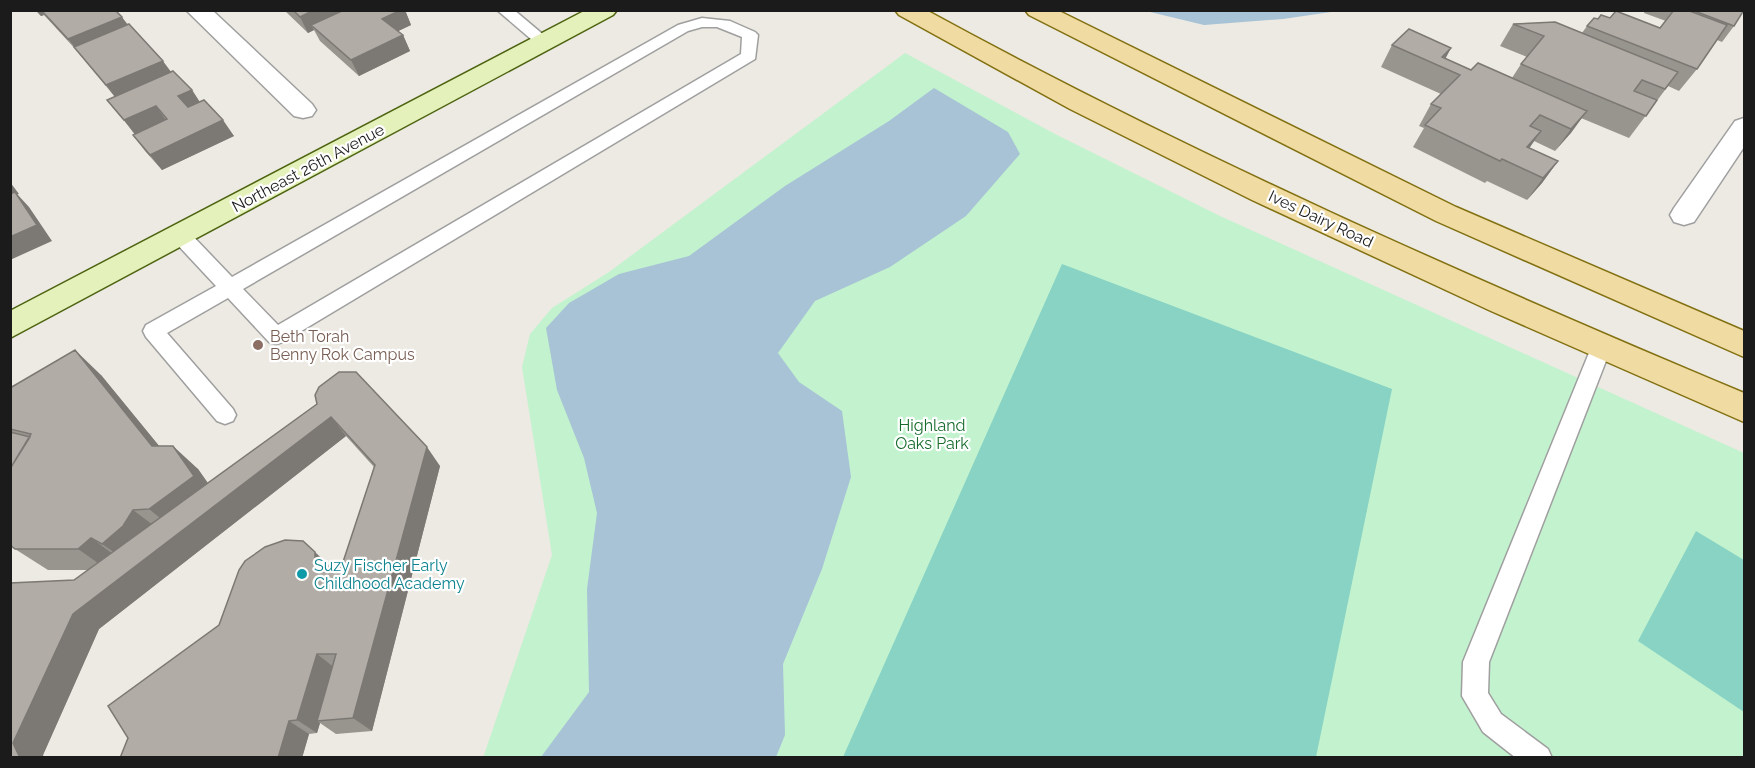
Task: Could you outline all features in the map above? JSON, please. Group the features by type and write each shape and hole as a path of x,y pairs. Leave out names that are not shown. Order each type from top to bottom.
{"main road":[{"name":"Ives Dairy Road","path":"907,10 1104,116 1601,348 1744,408"},
{"path":"1037,10 1430,206 1744,345"}],"street":[{"path":"198,10 303,110"},
{"name":"Northeast 26th Avenue","path":"10,326 605,10"},
{"path":"1684,215 1744,126"}],"lane":[{"path":"504,10 544,42"},
{"path":"181,236 233,288 276,336 749,56 750,35 722,22 701,21 683,28 233,288 153,331 225,415"},
{"path":"1539,758 1492,723 1475,696 1476,662 1601,348"}],"green space":[{"name":"Highland Oaks Park","path":"905,53 1057,135 1220,216 1744,453 1744,757 483,758 552,555 522,367 530,334 552,308 609,272"}],"shaded area":[{"path":"1146,11 1338,11 1283,19 1204,25"},
{"path":"934,88 1008,132 1020,154 966,216 890,267 815,301 778,353 799,382 842,411 851,477 822,569 783,664 785,735 776,757 541,757 589,692 587,589 597,513 584,458 557,390 546,328 569,303 619,274 689,256 785,186 889,121"},
{"path":"1062,264 1392,389 1316,757 843,757"},
{"path":"1696,531 1744,560 1744,712 1638,641"}],"building":[{"path":"41,10 115,10 122,17 68,39"},
{"path":"293,10 314,10 300,17"},
{"path":"344,10 401,10 382,19 403,35 351,60 311,25"},
{"path":"1674,10 1687,10 1727,25 1697,69 1587,26 1594,18 1598,19 1601,15 1610,18 1616,11 1660,28"},
{"path":"1692,10 1744,10 1734,26"},
{"path":"1555,22 1678,72 1665,89 1642,80 1634,91 1657,100 1646,116 1521,64 1544,36 1513,24"},
{"path":"129,24 163,61 106,85 74,47"},
{"path":"1409,29 1451,48 1442,57 1471,70 1478,63 1587,111 1571,129 1540,115 1530,126 1541,131 1527,147 1558,161 1543,178 1502,159 1500,161 1425,125 1441,108 1431,104 1460,75 1392,45"},
{"path":"173,71 192,90 178,96 188,107 204,100 223,120 150,155 133,135 167,119 156,106 124,120 107,100"},
{"path":"15,192 37,225 10,237 10,194"},
{"path":"75,350 152,446 173,446 194,476 149,509 133,510 123,526 102,544 91,538 78,549 15,549 10,545 10,469 31,434 10,429 10,388"},
{"name":"Suzy Fischer Early Childhood Academy","path":"339,372 356,372 427,447 353,718 317,721 336,654 317,654 297,720 289,721 278,758 120,758 128,738 108,706 219,625 239,570 245,561 265,547 285,540 303,541 315,552 315,571 331,572 343,562 375,465 331,417 73,614 13,743 20,758 10,758 10,583 74,580 317,404 315,395 319,387"},
{"path":"10,432 30,437 10,469"}],"place":[{"name":"Beth Torah Benny Rok Campus","path":"258,345"},
{"name":"Suzy Fischer Early Childhood Academy","path":"302,574"}]}
